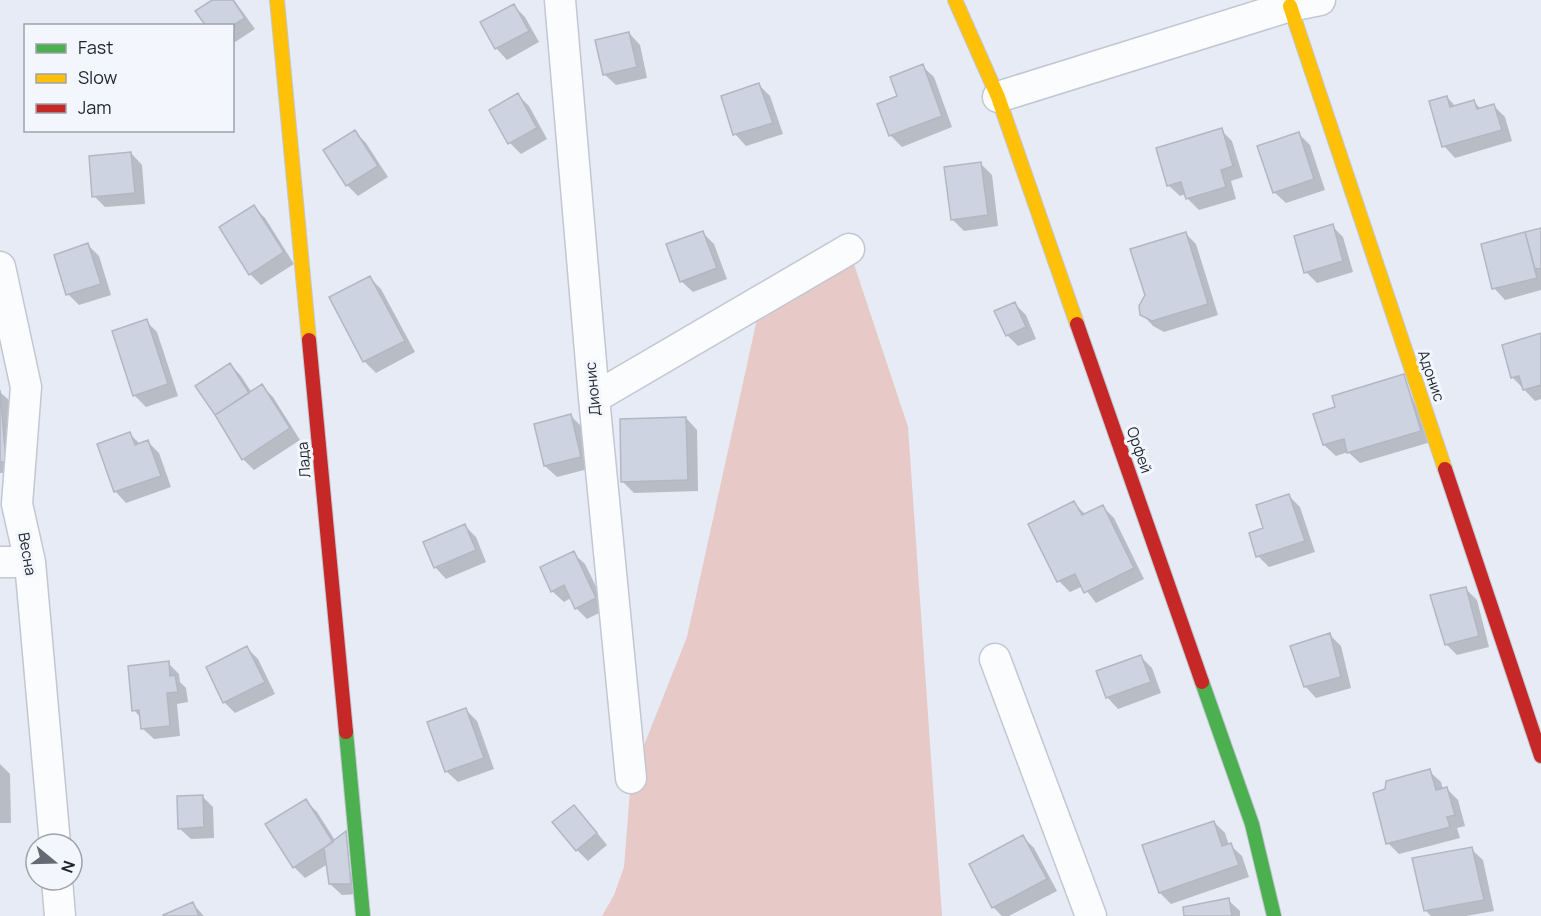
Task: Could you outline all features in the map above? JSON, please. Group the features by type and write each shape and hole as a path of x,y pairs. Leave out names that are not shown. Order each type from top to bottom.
{"street":[{"name":"Лада","path":"277,0 363,916"},
{"name":"Дионис","path":"560,0 594,398 631,778"},
{"name":"Орфей","path":"955,0 998,97 1252,824 1274,916"},
{"path":"998,97 1290,6 1320,0"},
{"name":"Адонис","path":"1290,6 1541,756"},
{"path":"594,398 849,249"},
{"name":"Весна","path":"0,267 26,387 17,504 30,562 54,832"},
{"path":"0,562 30,562"},
{"path":"995,659 1091,916"},
{"path":"58,892 60,916"}],"shaded area":[{"path":"849,249 908,427 942,916 602,916 614,895 624,867 631,778 687,637 761,301"}],"building":[{"path":"212,0 233,0 245,18 234,25 205,24 195,11"},
{"path":"514,4 529,31 495,49 480,22"},
{"path":"629,32 637,67 603,75 595,40"},
{"path":"923,64 942,116 889,136 877,104 897,96 890,77"},
{"path":"759,83 773,123 733,135 721,96"},
{"path":"518,93 537,128 508,144 489,110"},
{"path":"1447,96 1450,107 1474,100 1477,109 1494,104 1502,130 1442,147 1429,101"},
{"path":"1222,128 1233,166 1221,170 1226,187 1186,199 1181,182 1167,186 1156,148"},
{"path":"355,130 378,166 346,186 323,150"},
{"path":"1299,132 1314,179 1273,193 1257,146"},
{"path":"131,152 135,193 92,197 89,156"},
{"path":"981,162 988,215 951,220 944,167"},
{"path":"254,205 284,252 249,275 219,227"},
{"path":"1333,224 1343,261 1304,273 1294,236"},
{"path":"1541,228 1541,268 1535,269 1525,232"},
{"path":"703,231 717,268 680,282 666,244"},
{"path":"1186,232 1208,304 1152,321 1140,315 1139,306 1145,295 1130,249"},
{"path":"1525,232 1537,278 1492,289 1481,244"},
{"path":"88,243 101,284 66,295 54,255"},
{"path":"370,276 405,341 363,362 329,297"},
{"path":"1015,302 1026,327 1006,336 994,311"},
{"path":"147,319 168,384 133,396 112,331"},
{"path":"1541,333 1541,385 1523,390 1519,376 1511,378 1502,345"},
{"path":"230,363 249,393 215,415 195,386"},
{"path":"1404,374 1421,431 1347,453 1344,439 1323,445 1313,414 1335,407 1332,396"},
{"path":"262,384 290,428 242,460 215,415"},
{"path":"0,390 6,462 0,462"},
{"path":"571,414 581,457 544,466 534,424"},
{"path":"686,417 688,480 621,482 620,419"},
{"path":"130,432 135,445 148,440 161,476 114,492 97,444"},
{"path":"1289,494 1305,541 1256,557 1249,533 1263,528 1256,505"},
{"path":"1074,501 1082,515 1103,505 1134,568 1084,593 1075,574 1057,582 1028,524"},
{"path":"465,524 476,550 434,568 423,542"},
{"path":"574,551 596,598 575,609 564,585 551,592 540,567"},
{"path":"1466,587 1479,636 1445,645 1430,595"},
{"path":"1330,633 1341,677 1304,687 1290,646"},
{"path":"247,646 265,682 223,703 206,667"},
{"path":"1141,655 1151,682 1106,698 1096,671"},
{"path":"169,661 170,676 175,675 178,692 167,693 170,726 141,729 139,710 132,711 128,666"},
{"path":"466,708 484,758 445,772 427,722"},
{"path":"1430,769 1436,790 1447,787 1455,815 1447,817 1450,827 1386,844 1373,793 1385,789 1386,781"},
{"path":"203,795 204,827 178,829 177,796"},
{"path":"306,799 333,842 293,868 265,824"},
{"path":"574,805 597,833 576,851 552,822"},
{"path":"1214,821 1222,846 1231,843 1239,865 1159,893 1142,845"},
{"path":"346,831 351,884 329,884 324,848"},
{"path":"1023,835 1047,879 992,908 969,864"},
{"path":"1472,847 1484,900 1424,911 1412,858"},
{"path":"1229,898 1232,916 1184,916 1183,907"},
{"path":"193,902 199,916 163,915"}],"traffic: fast":[{"path":"1202,682 1252,824 1274,916"},
{"path":"346,732 363,916"}],"traffic: slow":[{"path":"277,0 309,340"},
{"path":"955,0 998,97 1077,324"},
{"path":"1290,6 1445,469"}],"traffic: jam":[{"path":"1077,324 1202,682"},
{"path":"309,340 346,732"},
{"path":"1445,469 1541,756"}]}
